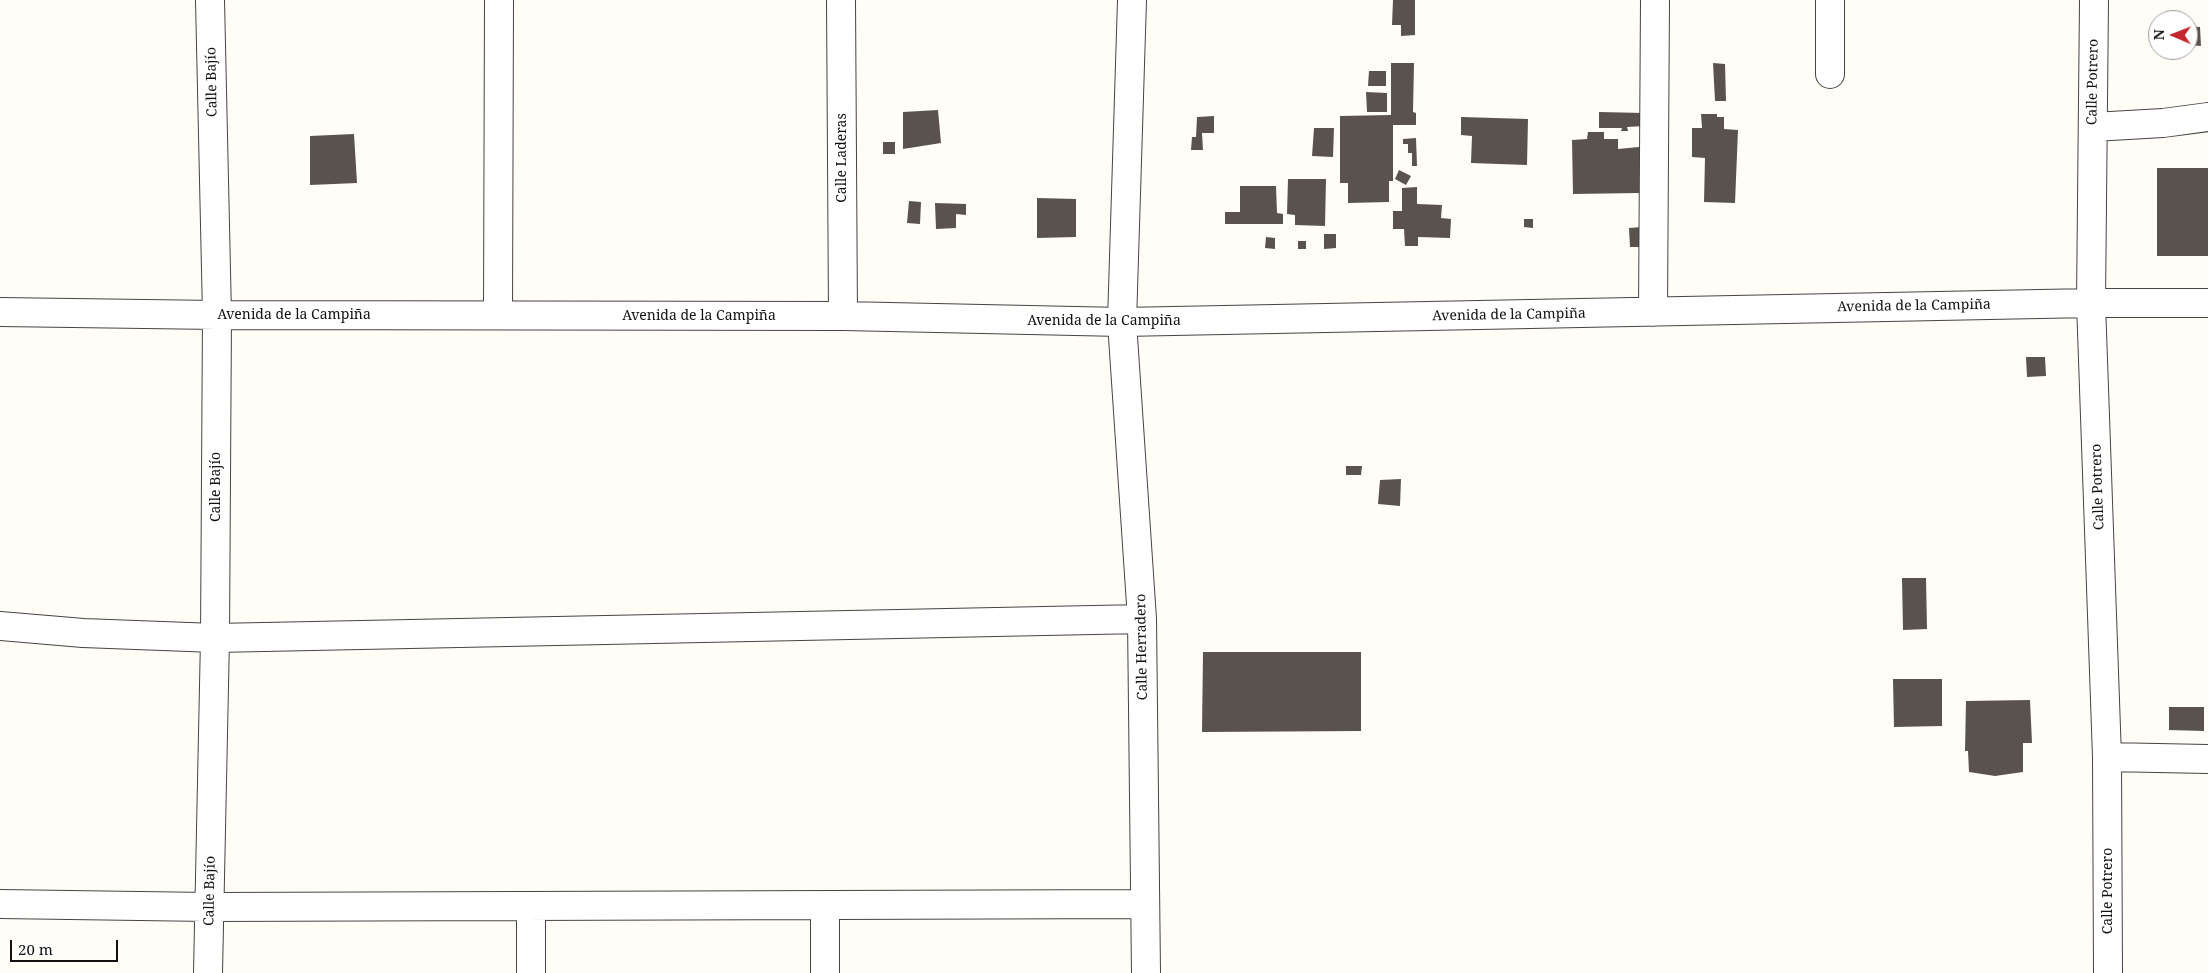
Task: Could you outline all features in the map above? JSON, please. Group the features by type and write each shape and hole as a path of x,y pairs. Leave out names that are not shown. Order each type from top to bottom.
{"street":[{"name":"Calle Bajío","path":"208,973 215,638 217,315 210,0"},
{"path":"498,315 499,0"},
{"name":"Calle Laderas","path":"841,0 843,316"},
{"name":"Calle Herradero","path":"1132,0 1122,322 1142,619 1146,973"},
{"path":"1653,312 1655,0"},
{"path":"1830,0 1830,74"},
{"name":"Calle Potrero","path":"2094,0 2091,303 2107,757 2108,973"},
{"path":"2093,127 2163,123 2208,117"},
{"name":"Avenida de la Campiña","path":"0,312 217,315 843,316 1122,322 2091,303 2208,303"},
{"path":"0,626 83,633 215,638 1142,619"},
{"path":"2107,757 2208,759"},
{"path":"0,904 209,907 825,907 1145,904"},
{"path":"530,973 532,907"},
{"path":"825,907 825,973"}],"building":[{"path":"1393,0 1415,0 1415,35 1401,36 1401,25 1392,25"},
{"path":"2198,27 2200,27 2201,46 2198,46"},
{"path":"1391,63 1414,63 1413,112 1416,113 1416,125 1393,125 1393,181 1389,181 1389,202 1348,203 1348,183 1340,183 1340,116 1391,115"},
{"path":"1713,63 1725,64 1726,101 1715,101"},
{"path":"1369,71 1386,71 1386,86 1368,86"},
{"path":"1366,92 1387,93 1387,112 1367,112"},
{"path":"938,110 941,143 903,149 903,112"},
{"path":"1599,112 1644,113 1644,126 1627,127 1628,131 1621,131 1622,128 1599,128"},
{"path":"1701,114 1717,114 1717,117 1724,117 1724,129 1738,130 1735,203 1704,202 1705,158 1692,157 1692,128 1702,128"},
{"path":"1214,116 1214,133 1202,133 1203,150 1191,150 1192,137 1196,137 1197,117"},
{"path":"1461,117 1528,119 1527,165 1471,163 1472,136 1461,135"},
{"path":"1314,128 1334,128 1333,157 1312,156"},
{"path":"1588,132 1604,132 1604,139 1618,139 1618,149 1639,147 1639,193 1573,194 1572,140 1587,139"},
{"path":"354,134 357,183 310,185 310,136"},
{"path":"1416,138 1417,166 1412,166 1412,153 1408,153 1408,144 1403,144 1403,139"},
{"path":"883,142 895,142 895,154 883,154"},
{"path":"2157,168 2208,168 2208,256 2157,256"},
{"path":"1399,170 1411,176 1406,185 1395,179"},
{"path":"1288,179 1326,179 1325,226 1295,225 1295,215 1287,214"},
{"path":"1240,186 1276,186 1277,213 1283,214 1283,224 1225,224 1225,212 1240,212"},
{"path":"1417,187 1417,204 1442,205 1441,218 1451,219 1450,238 1418,237 1418,246 1405,246 1404,229 1393,229 1393,211 1402,211 1402,188"},
{"path":"1037,198 1076,199 1076,237 1037,238"},
{"path":"909,201 921,202 920,224 907,223"},
{"path":"935,203 966,204 966,215 956,214 956,228 936,229"},
{"path":"1524,219 1533,219 1533,228 1524,227"},
{"path":"1642,227 1642,247 1630,247 1629,228"},
{"path":"1324,234 1336,234 1336,248 1324,249"},
{"path":"1266,237 1275,238 1275,249 1265,248"},
{"path":"1298,241 1306,241 1306,249 1298,249"},
{"path":"2026,357 2045,357 2046,376 2027,377"},
{"path":"1346,466 1362,466 1361,475 1346,475"},
{"path":"1401,479 1400,506 1378,504 1380,480"},
{"path":"1902,578 1926,578 1927,629 1903,630"},
{"path":"1203,652 1361,652 1361,731 1202,732"},
{"path":"1893,679 1942,679 1942,726 1894,727"},
{"path":"2030,700 2032,743 2023,743 2023,772 1995,776 1969,772 1968,751 1965,751 1966,701"},
{"path":"2169,707 2204,707 2204,731 2169,730"}]}
